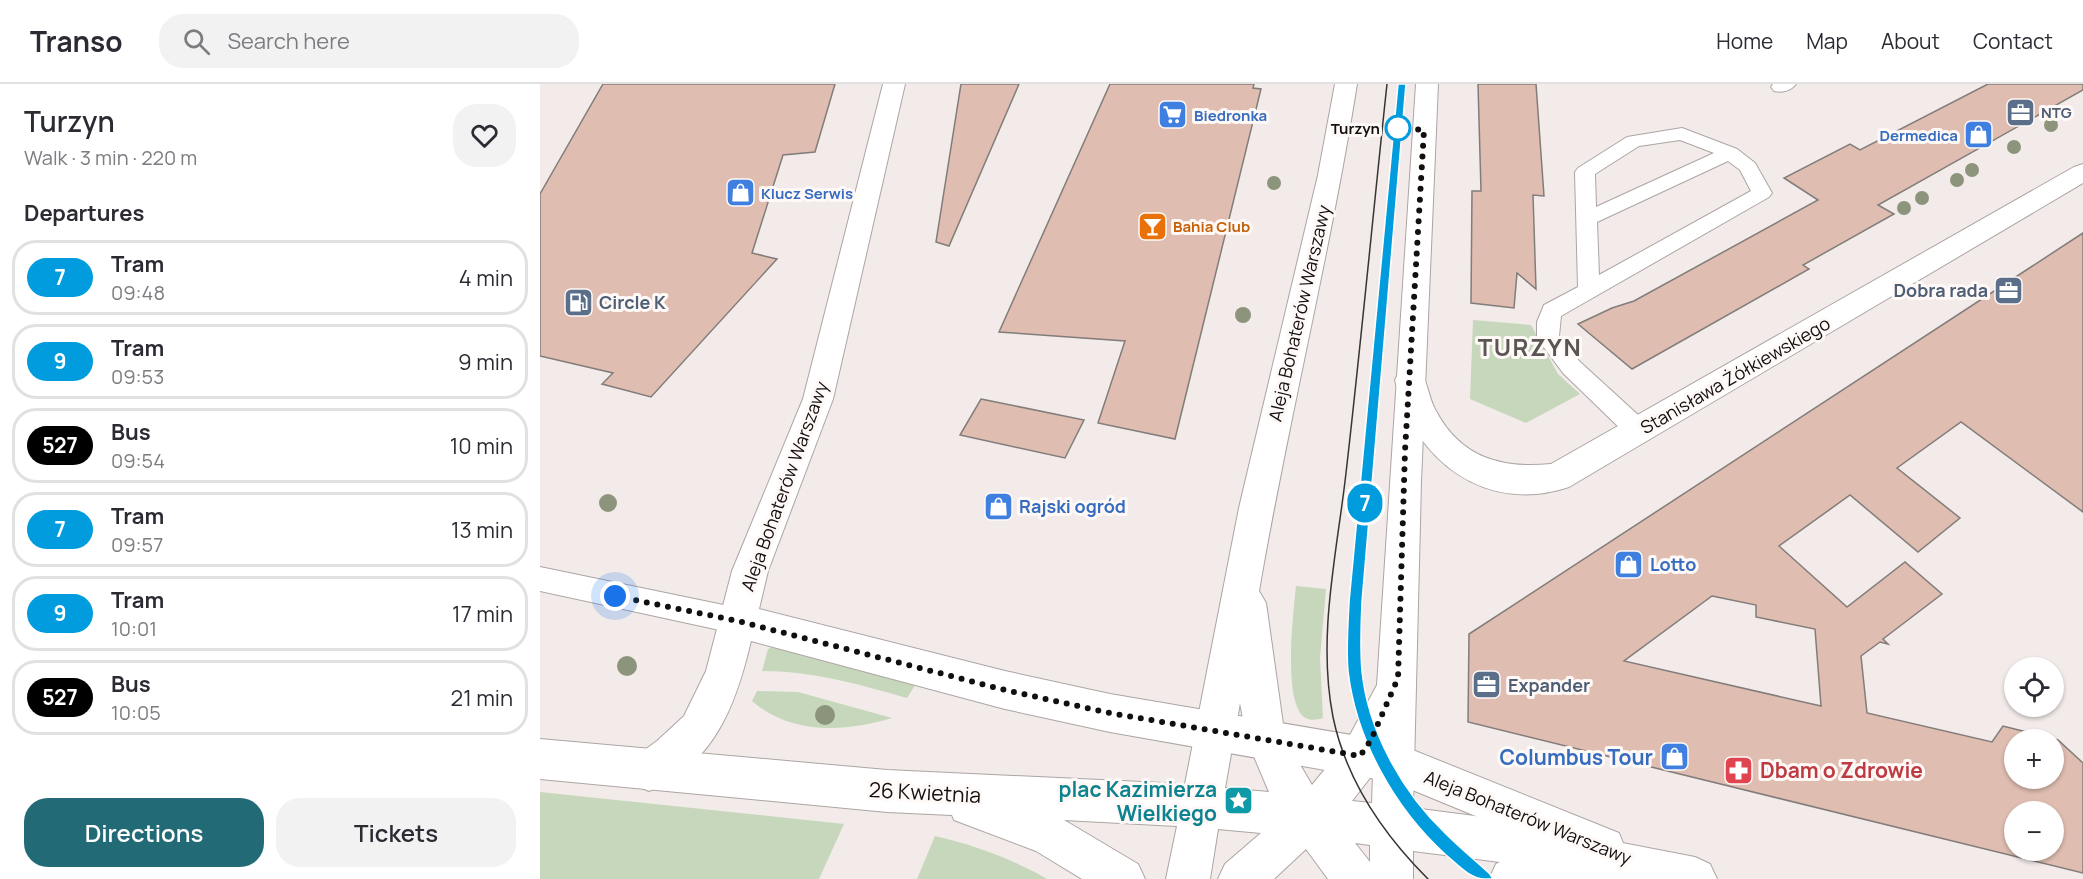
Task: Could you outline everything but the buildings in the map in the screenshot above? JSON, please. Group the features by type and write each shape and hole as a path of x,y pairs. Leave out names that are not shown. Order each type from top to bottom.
{"street":[{"name":"Aleja Bohaterów Warszawy","path":"738,621 750,571 818,399 894,84"},
{"name":"Aleja Bohaterów Warszawy","path":"1188,879 1247,556 1330,175 1346,84"},
{"path":"1391,879 1391,825 1377,759 1398,678 1403,486 1426,84"},
{"name":"Stanisława Żółkiewskiego","path":"1410,380 1417,408 1436,438 1461,460 1480,471 1501,478 1534,480 1557,477 2083,172"},
{"path":"1247,556 1266,740 1275,762 1356,879"},
{"path":"649,771 689,741 704,721 725,671 738,621 1005,690 1110,713 1266,740"},
{"name":"Aleja Bohaterów Warszawy","path":"1266,740 1377,759 1677,875"},
{"name":"26 Kwietnia","path":"540,759 649,771 938,794 1201,806"},
{"path":"1240,879 1377,759"},
{"path":"938,794 1049,835 1123,879"},
{"path":"1201,806 1391,825 1498,840 1677,875"},
{"path":"1511,879 1525,876 1677,875"}],"lane":[{"path":"1589,290 1585,172 1634,141 1682,134 1730,153 1748,167 1762,194 1552,311 1548,322 1548,338 1571,367 1639,431"},
{"path":"1587,219 1730,153"},
{"path":"540,579 738,621"}],"green space":[{"path":"1473,320 1531,325 1558,374 1580,394 1526,423 1470,399"},
{"path":"1296,586 1326,589 1320,658 1323,718 1316,720 1306,718 1301,714 1292,685 1291,650"},
{"path":"776,645 917,682 907,698 817,676 762,671 768,649"},
{"path":"757,691 798,692 892,718 837,728 801,725 767,712 752,701"},
{"path":"540,792 844,824 819,879 540,879"},
{"path":"935,836 993,853 1047,879 917,879"}],"tram line":[{"path":"1387,84 1346,473 1330,595 1327,656 1333,717 1347,763 1368,805 1396,844 1428,879"},
{"path":"1402,84 1355,611 1355,653 1359,692 1369,728 1384,762 1403,793 1426,823 1485,879"},
{"name":"7","path":"1402,84 1356,602 1355,673 1369,732 1400,791 1418,816 1439,838 1485,879"}],"place":[{"name":"NTG","path":"2020,112"},
{"name":"Biedronka","path":"1173,115"},
{"name":"Turzyn","path":"1398,128"},
{"name":"Dermedica","path":"1979,135"},
{"name":"Klucz Serwis","path":"740,193"},
{"name":"Bahia Club","path":"1152,226"},
{"name":"Dobra rada","path":"2009,290"},
{"name":"Circle K","path":"578,302"},
{"name":"Rajski ogród","path":"998,506"},
{"name":"Lotto","path":"1629,564"},
{"name":"Expander","path":"1487,685"},
{"name":"Columbus Tour","path":"1674,757"},
{"name":"Dbam o Zdrowie","path":"1739,770"},
{"name":"plac Kazimierza Wielkiego","path":"1238,801"}],"district":[{"name":"TURZYN","path":"1530,346"}],"route":[{"path":"615,596 738,621 1005,690 1110,713 1360,756 1371,740 1398,678 1405,451 1424,130 1398,128"}]}
